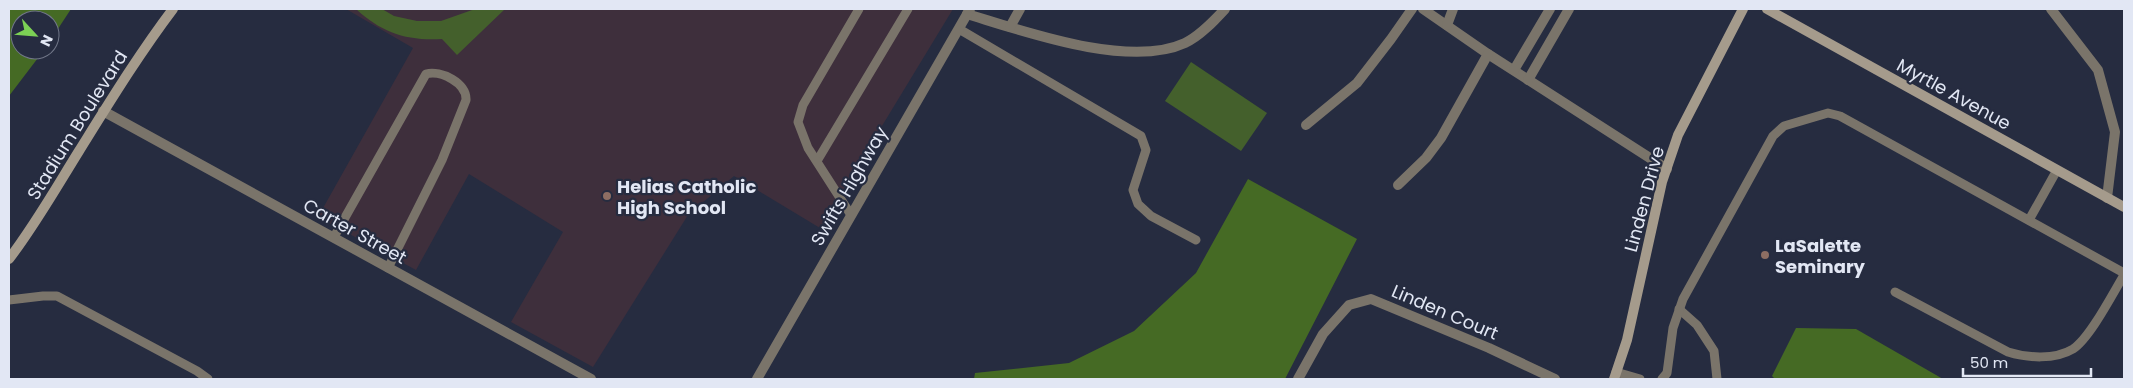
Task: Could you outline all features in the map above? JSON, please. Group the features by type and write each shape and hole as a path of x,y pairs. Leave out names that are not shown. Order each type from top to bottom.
{"street":[{"name":"Stadium Boulevard","path":"9,260 26,237 151,39 173,9"},
{"path":"1010,27 1020,9"},
{"path":"969,11 1010,27 1049,39 1111,51 1150,52 1185,43 1214,22 1226,9"},
{"path":"1306,125 1357,83 1412,9"},
{"path":"1424,9 1488,54 1667,168"},
{"path":"1447,25 1453,9"},
{"path":"1514,70 1550,9"},
{"path":"1528,80 1569,9"},
{"name":"Linden Drive","path":"1615,376 1627,340 1662,182 1678,135 1743,9"},
{"path":"2051,9 2098,70 2115,132 2107,198"},
{"name":"Myrtle Avenue","path":"1771,10 2124,207"},
{"name":"Swifts Highway","path":"756,379 969,11"},
{"path":"1398,186 1426,158 1441,138 1488,54"},
{"name":"Carter Street","path":"104,111 591,379"},
{"name":"Linden Court","path":"1298,379 1323,334 1349,305 1371,299 1489,348 1555,379"}],"lane":[{"path":"851,215 808,148 798,122 803,105 859,9"},
{"path":"817,161 908,9"},
{"path":"959,29 1141,136 1146,150 1132,190 1138,204 1151,216 1196,240"},
{"path":"334,237 426,74 438,73 445,76 467,92 466,100 442,160 388,268"},
{"path":"1662,379 1667,373 1673,328 1683,298 1773,136 1784,126 1828,113 1840,116 2124,274 2089,332 2074,348 2060,354 2023,357 2008,352 1895,292"},
{"path":"2029,220 2057,170"},
{"path":"9,300 57,296 197,371 208,379"},
{"path":"1679,309 1697,325 1714,351 1717,379"},
{"path":"1615,376 1640,379"}],"shaded area":[{"name":"Helias Catholic High School","path":"346,9 953,9 820,228 734,176 688,215 593,367 511,322 563,232 469,174 416,270 318,217 413,48"}],"green space":[{"path":"9,9 71,9 60,26 60,10 10,10 10,60 36,60 9,96"},
{"path":"356,9 382,9 394,16 417,21 441,21 475,9 505,9 457,55 442,39 417,39 396,34 375,24"},
{"path":"1191,62 1267,113 1241,151 1165,101"},
{"path":"1248,179 1357,239 1285,379 974,379 975,373 1069,363 1134,331 1196,273"},
{"path":"1796,328 1856,329 1943,379 1775,379 1772,376"}],"place":[{"name":"Helias Catholic High School","path":"607,196"},
{"name":"LaSalette Seminary","path":"1765,255"}]}
